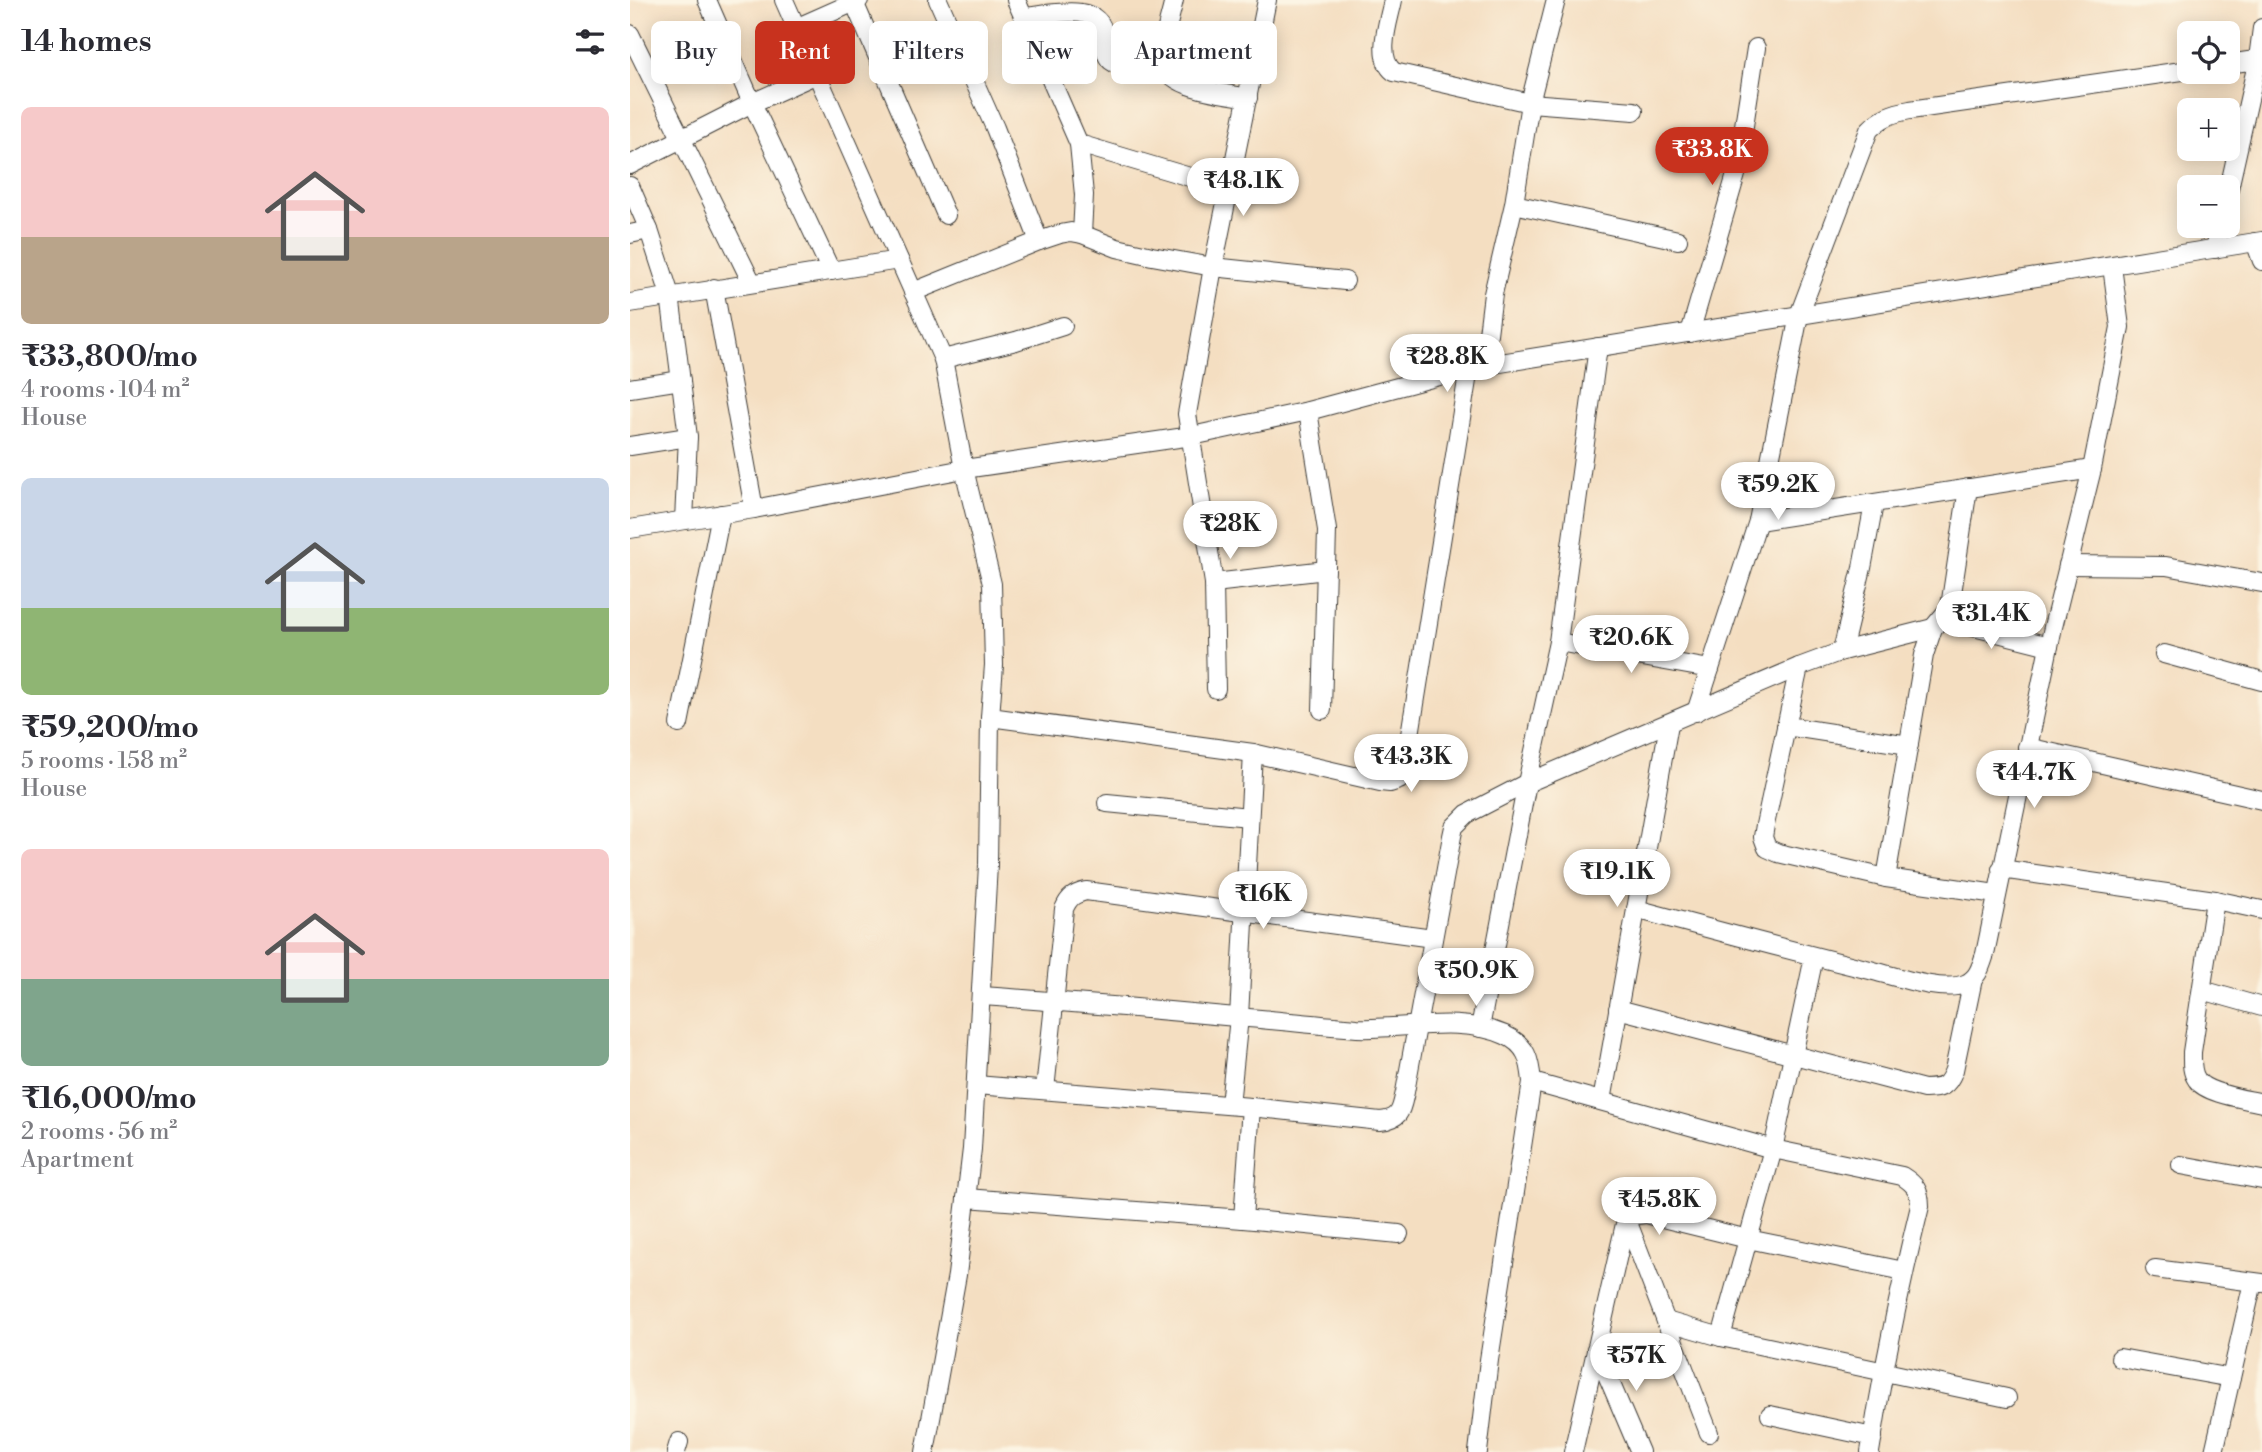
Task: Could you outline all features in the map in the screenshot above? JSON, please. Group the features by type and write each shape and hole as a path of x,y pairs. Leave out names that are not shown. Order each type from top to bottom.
{"street":[{"path":"707,0 831,271"},
{"path":"784,0 793,21"},
{"path":"938,0 995,128 1040,240"},
{"path":"1016,0 1079,144 1084,195 1082,234"},
{"path":"1169,21 1174,0"},
{"path":"1216,689 1214,583 1187,414 1213,267 1267,0"},
{"path":"1393,0 1385,55 1389,68 1394,72 1530,103 1634,111"},
{"path":"990,717 1253,753 1380,782 1395,782 1401,775 1405,766 1469,368 1488,334 1493,294 1514,204 1530,103 1556,0"},
{"path":"810,21 857,1 946,215"},
{"path":"1024,17 1088,13 1100,22 1105,51 1111,60"},
{"path":"2232,175 2260,59 2262,28"},
{"path":"630,34 752,283"},
{"path":"1690,333 1737,171 1756,47"},
{"path":"2240,62 2260,59"},
{"path":"1696,712 1758,521 1799,315 1869,130 1878,120 1889,114 2177,71"},
{"path":"630,164 795,84"},
{"path":"821,84 943,359 964,469 992,584 994,665 990,717 988,865 976,1085 957,1275 925,1452"},
{"path":"1185,84 1248,98"},
{"path":"1079,144 1230,189"},
{"path":"630,186 649,230 670,295 688,437 684,520"},
{"path":"1514,204 1678,240"},
{"path":"630,234 649,230"},
{"path":"913,292 1060,233 1082,234 1117,248 1213,267 1345,281"},
{"path":"2215,249 2217,238"},
{"path":"630,523 684,520 964,469 1192,436 1308,411 1469,368 1598,347 2258,242 2262,261"},
{"path":"630,303 899,260"},
{"path":"1636,909 1814,957 1946,986 1963,985 1973,979 1980,970 2049,646 2092,470 2120,327 2112,266"},
{"path":"714,288 754,509"},
{"path":"943,359 1063,326"},
{"path":"1480,1028 1527,783 1558,642 1598,347"},
{"path":"630,388 681,380"},
{"path":"1308,411 1327,530 1322,710"},
{"path":"630,446 688,437"},
{"path":"1758,521 2092,470"},
{"path":"1886,878 1924,655 1951,600 1968,488"},
{"path":"1842,651 1874,504"},
{"path":"679,723 720,514"},
{"path":"2068,565 2166,566 2262,583"},
{"path":"1214,583 1326,570"},
{"path":"976,1085 1230,1105 1380,1121 1394,1118 1402,1106 1454,827 1475,808 1527,783 1799,667 1842,651 1937,624 2049,646"},
{"path":"1558,642 1710,669"},
{"path":"2164,654 2262,681"},
{"path":"1799,667 1763,837 1767,848 1778,853 1886,878 1996,894"},
{"path":"1602,1101 1669,724"},
{"path":"1786,726 1909,745"},
{"path":"2027,747 2262,800"},
{"path":"1230,1105 1239,1017 1253,753"},
{"path":"1107,803 1249,817"},
{"path":"2001,869 2215,900 2262,910"},
{"path":"1045,1090 1064,909 1068,899 1076,893 1086,891 1433,938"},
{"path":"2215,900 2192,1052 2195,1078 2211,1090 2262,1103"},
{"path":"1721,1338 1773,1149 1814,957"},
{"path":"1618,1009 1924,1089 1941,1088 1949,1081 1954,1070 1973,979"},
{"path":"2202,990 2262,1007"},
{"path":"982,996 1361,1028 1435,1025 1480,1028 1517,1041 1530,1060 1532,1082 1489,1360 1478,1452"},
{"path":"1532,1082 1773,1149 1902,1176 1916,1186 1920,1195 1920,1206 1883,1372 1872,1445 1770,1415"},
{"path":"1243,1219 1251,1107"},
{"path":"2181,1165 2262,1180"},
{"path":"966,1198 1399,1234"},
{"path":"1573,1452 1628,1220 1635,1214 1646,1214 1748,1239 1904,1271"},
{"path":"1628,1220 1709,1433"},
{"path":"2155,1269 2258,1283 2231,1378 2214,1452"},
{"path":"1666,1321 1721,1338 2007,1398"},
{"path":"1597,1349 1640,1452"},
{"path":"2120,1358 2231,1378"}]}
